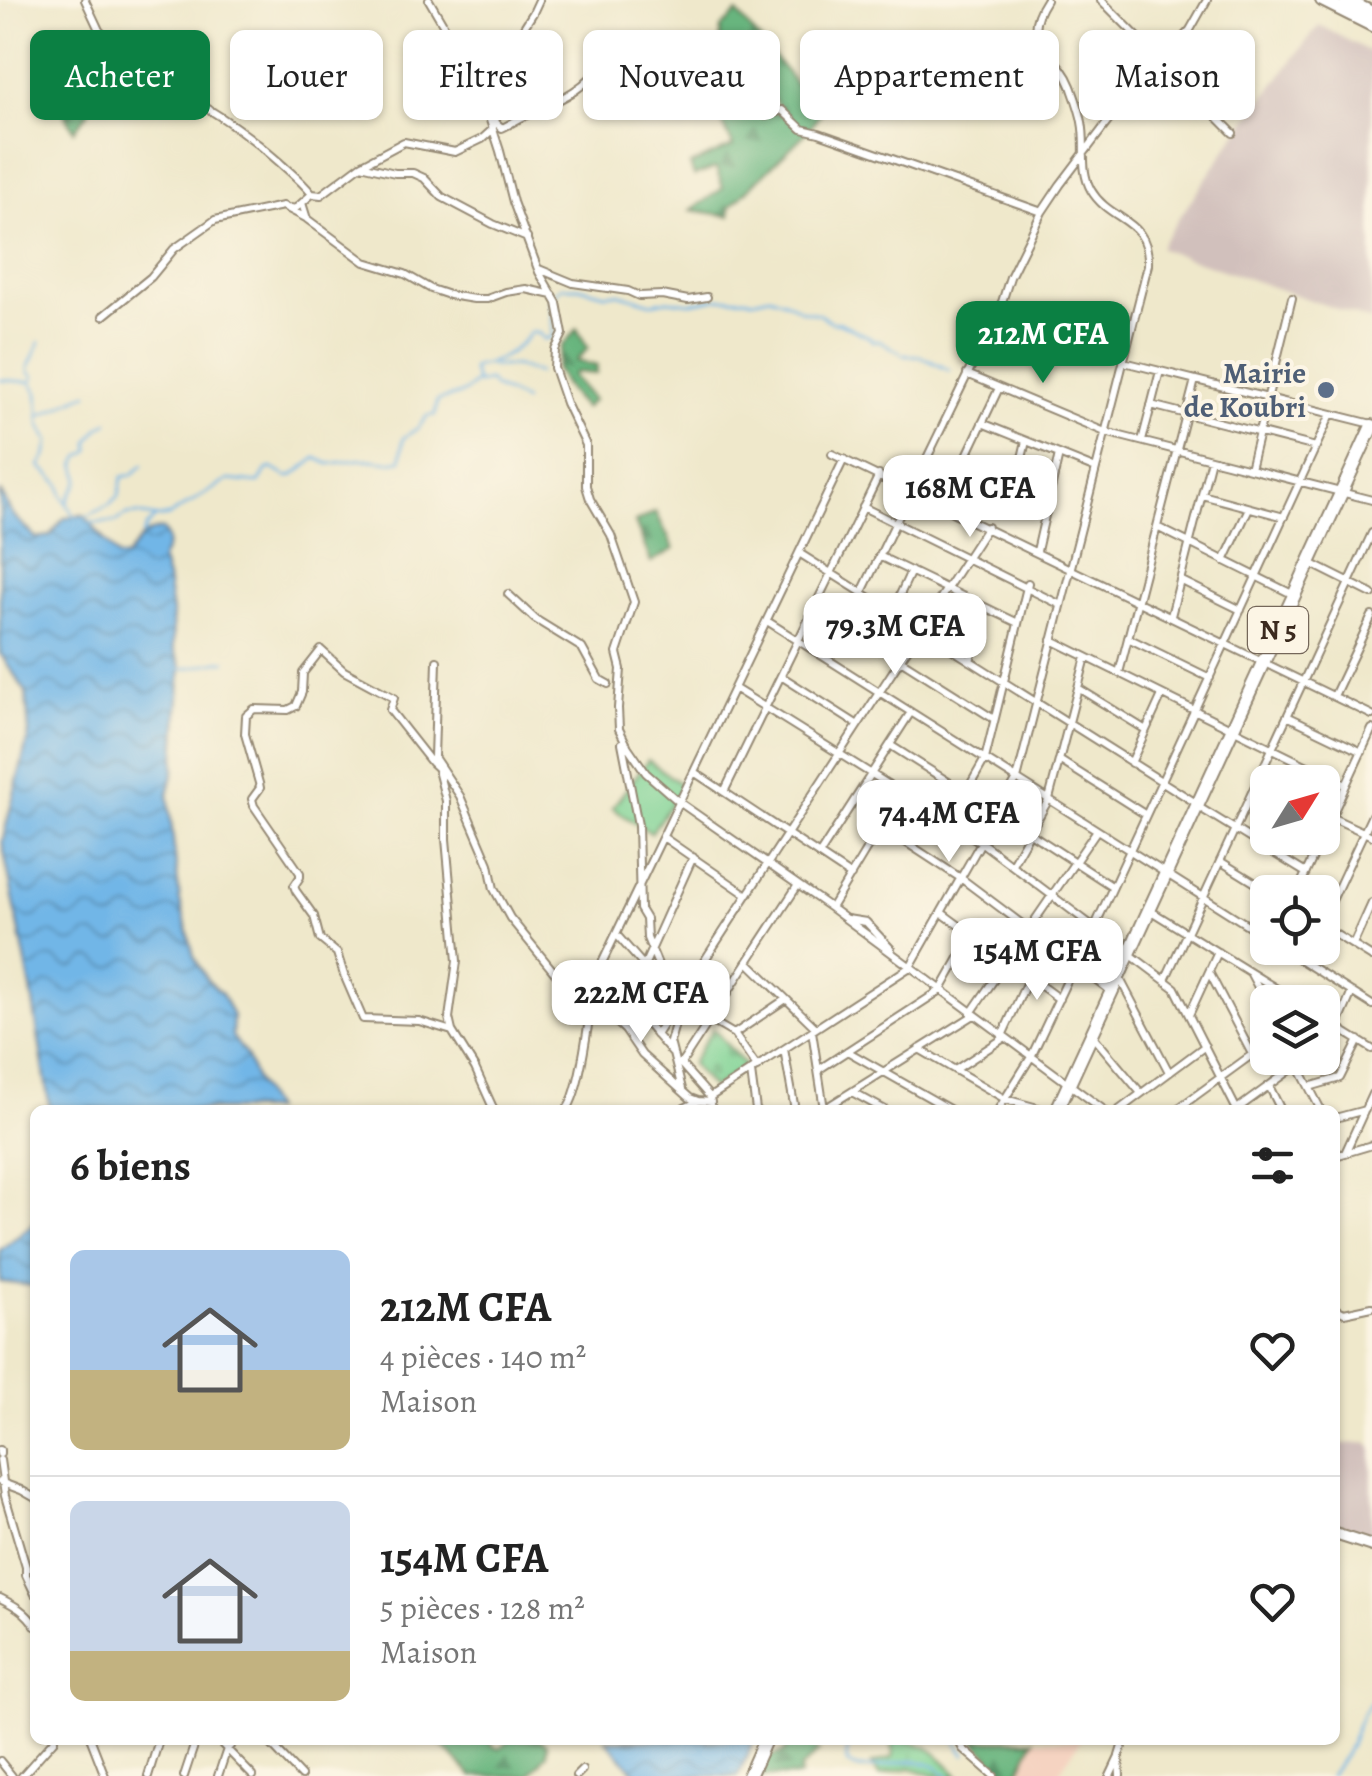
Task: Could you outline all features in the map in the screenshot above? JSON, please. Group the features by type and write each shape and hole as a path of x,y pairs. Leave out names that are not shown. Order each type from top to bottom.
{"highway":[{"path":"1322,0 1372,25"},
{"path":"1346,0 1372,13"},
{"name":"N 5","path":"1059,1105 1372,425"},
{"path":"749,1776 763,1745"}],"main road":[{"path":"1340,1536 1372,1546"}],"street":[{"path":"85,0 99,30 138,74 197,100 248,134 312,194"},
{"path":"428,0 461,55 494,126 513,202 538,268 558,303 563,334 555,350 554,368 586,445 586,486 590,499 611,535 634,602 617,647 621,669 618,729 638,825 640,909 646,919 647,938 674,1002 675,1024 670,1042 683,1091"},
{"path":"291,208 312,194 321,194 404,142 455,152 482,139 494,126 509,92 520,32 539,0"},
{"path":"434,757 460,796 489,864 494,888 510,918 564,983 609,1015 642,1055 698,1101 711,1103 754,1069 910,967 1017,779 1148,275 1147,245 1133,224 1100,203 1089,188 1082,161 1082,120 1068,80 1037,38 1035,19 1046,0"},
{"path":"1100,0 1131,30"},
{"path":"1190,30 1207,0"},
{"path":"494,126 507,126 550,106 584,84 602,63 653,103 656,116 698,116 729,109 766,116 782,110 802,129 1042,212"},
{"path":"862,592 1042,212 1111,120"},
{"path":"1221,120 1233,132"},
{"path":"361,166 395,174 413,173 424,178 442,197 527,238"},
{"path":"302,203 307,219"},
{"path":"104,316 151,277 174,249 208,224 284,206 365,262 405,274 431,289 474,299 526,288 553,295"},
{"path":"538,268 573,283 639,296 688,300 706,297"},
{"path":"1250,469 1292,298"},
{"path":"1124,362 1372,425"},
{"path":"1142,442 1160,371"},
{"path":"967,374 1106,432 1372,500"},
{"path":"1119,673 1195,380"},
{"path":"943,506 999,388"},
{"path":"1151,405 1316,447"},
{"path":"1095,926 1331,414"},
{"path":"982,423 1096,468"},
{"path":"1013,497 1026,441"},
{"path":"832,454 1372,715"},
{"path":"1036,551 1060,454"},
{"path":"571,1105 582,1066 591,986 844,459"},
{"path":"1171,616 1211,459"},
{"path":"960,471 1046,513"},
{"path":"724,792 878,475"},
{"path":"1202,495 1284,517"},
{"path":"863,507 1027,586 1060,606"},
{"path":"1224,560 1249,508"},
{"path":"656,1035 987,527"},
{"path":"1157,527 1294,595"},
{"path":"1264,765 1372,533"},
{"path":"799,553 1250,839"},
{"path":"879,556 1018,623"},
{"path":"1309,563 1372,594"},
{"path":"892,612 911,571"},
{"path":"1180,580 1241,610"},
{"path":"949,822 984,758 1027,586"},
{"path":"508,594 535,618 582,648 599,679 608,684"},
{"path":"815,606 994,719"},
{"path":"970,661 985,607"},
{"path":"1334,696 1372,616"},
{"path":"767,620 1250,927"},
{"path":"1128,638 1210,678"},
{"path":"1052,640 1346,785"},
{"path":"446,776 390,710 394,698 344,671 321,650 303,673 296,706 288,710 254,709 246,716 246,734 260,783 252,799 254,806 300,874 294,886 296,891 314,916 320,939 337,953 363,1018 419,1021 452,1031"},
{"path":"1012,864 1049,799 1086,657"},
{"path":"437,662 434,757 446,801 457,961 449,1018 452,1031 492,1105"},
{"path":"781,676 858,725"},
{"path":"734,688 982,842 1166,980 1175,988 1235,1105"},
{"path":"1078,688 1146,730"},
{"path":"1131,763 1162,695"},
{"path":"819,855 911,712"},
{"path":"1287,716 1362,752"},
{"path":"618,729 638,764 679,802 847,919 1097,1105"},
{"path":"1340,799 1372,729"},
{"path":"890,745 966,793"},
{"path":"1059,760 1146,814"},
{"path":"694,772 850,876"},
{"path":"831,908 902,792"},
{"path":"1166,980 1250,796"},
{"path":"1340,889 1368,834 1372,815"},
{"path":"1340,821 1368,834"},
{"path":"881,826 962,879 1112,992"},
{"path":"832,1105 972,1014 1097,830"},
{"path":"1030,833 1113,886"},
{"path":"662,836 748,895"},
{"path":"1276,855 1306,873 1314,855"},
{"path":"644,966 693,857"},
{"path":"1220,861 1250,880"},
{"path":"681,1064 798,885"},
{"path":"1353,945 1372,903"},
{"path":"1150,910 1270,985"},
{"path":"942,913 1059,999"},
{"path":"616,934 674,1002"},
{"path":"818,1070 941,990 972,935"},
{"path":"1340,936 1372,957"},
{"path":"1189,1016 1218,952"},
{"path":"748,962 814,1029 823,1105"},
{"path":"703,963 728,993"},
{"path":"1002,1105 1031,1058 1076,964"},
{"path":"1310,965 1372,1004"},
{"path":"599,969 711,1103"},
{"path":"1209,972 1250,1050"},
{"path":"1250,973 1257,985"},
{"path":"955,1070 1003,1036 1029,977"},
{"path":"1119,977 1169,1072"},
{"path":"1352,992 1341,1029 1372,1048"},
{"path":"734,1034 786,999"},
{"path":"710,1020 734,1034 754,1069 756,1105"},
{"path":"1092,1036 1141,1093"},
{"path":"1309,1087 1340,1078 1359,1040"},
{"path":"1125,1105 1205,1046"},
{"path":"784,1049 794,1105"},
{"path":"919,1050 1005,1100 1026,1105"},
{"path":"846,1051 942,1105"},
{"path":"1183,1105 1250,1055"},
{"path":"1242,1105 1280,1075"},
{"path":"1303,1075 1318,1105"},
{"path":"1268,1086 1278,1105"},
{"path":"852,1092 876,1105"},
{"path":"1345,1153 1372,1094"},
{"path":"690,1105 698,1101"},
{"path":"1340,1117 1365,1110"},
{"path":"1340,1154 1372,1144"},
{"path":"1340,1312 1372,1307"},
{"path":"0,1455 2,1483 30,1583"},
{"path":"2,1483 30,1496"},
{"path":"0,1598 30,1618"},
{"path":"22,1776 50,1745"},
{"path":"93,1745 105,1776"},
{"path":"148,1776 157,1745"},
{"path":"184,1776 194,1745"},
{"path":"223,1745 252,1775"},
{"path":"218,1776 231,1745"},
{"path":"272,1745 302,1776"},
{"path":"961,1745 994,1776"},
{"path":"1110,1776 1123,1745"},
{"path":"1120,1756 1120,1776"},
{"path":"0,1761 12,1776"},
{"path":"289,1776 292,1766"}],"shaded area":[{"path":"1319,25 1372,53 1372,321 1161,249 1237,133 1247,120 1255,120 1255,109"},
{"path":"1367,1443 1372,1447 1372,1536 1340,1528 1340,1444"},
{"path":"979,1745 1078,1745 1056,1776 1001,1770"}],"green space":[{"path":"737,13 751,30 721,30"},
{"path":"780,64 800,88 800,120 816,120 730,207 730,216 691,210 723,188 716,168 694,176 690,165 733,146 721,120 780,120"},
{"path":"69,120 83,120 74,130"},
{"path":"577,329 588,348 576,361 597,366 596,374 572,375 593,400 584,408 556,369 562,346"},
{"path":"656,512 674,549 651,562 635,522"},
{"path":"648,760 683,786 651,833 612,808"},
{"path":"713,1028 746,1067 712,1088 691,1064"},
{"path":"442,1745 492,1745 499,1749 504,1745 547,1745 547,1754 529,1776 472,1776"},
{"path":"788,1745 809,1745 819,1751 800,1770 801,1776 756,1776 763,1760 785,1751"},
{"path":"892,1745 920,1745 959,1776 935,1776 911,1768 879,1775 872,1764 894,1754"},
{"path":"979,1745 1032,1745 1018,1773 1001,1770"}],"water":[{"path":"0,491 13,515 36,538 50,536 69,516 84,515 118,557 126,557 146,534 163,530 167,544 161,559 172,612 173,649 181,666 174,771 168,794 180,901 194,956 207,980 222,994 233,1016 232,1036 246,1055 270,1105 49,1105 2,842 29,734 26,692 0,653"},
{"path":"30,1226 30,1285 0,1282 0,1250"},
{"path":"610,1745 752,1745 738,1776 638,1776"}],"waterway":[{"path":"555,294 561,287 579,287 652,303 770,296 838,322 904,355 920,356 949,370"},
{"path":"90,523 116,522 136,514 169,516 228,480 259,483 266,470 272,468 287,477 293,476 316,458 329,464 363,459 401,460 403,438 427,416 435,415 437,401 467,390 476,381 474,367 506,355 531,332 544,339 553,337 551,301"},
{"path":"32,381 29,366 40,342"},
{"path":"491,366 515,366 538,373"},
{"path":"0,380 31,382 38,393 40,424 49,442 40,466 60,484 74,516"},
{"path":"477,383 489,381 524,401"},
{"path":"40,416 88,393"},
{"path":"67,504 78,483 76,465 90,451 89,442 98,429 108,422"},
{"path":"86,517 119,496 122,477 132,475 143,465"},
{"path":"143,535 155,518"},
{"path":"179,669 226,661"},
{"path":"1330,1776 1372,1702"},
{"path":"849,1745 846,1758 854,1767 916,1761 949,1776"},
{"path":"958,1745 965,1755"}],"place":[{"name":"Mairie de Koubri","path":"1326,390"}]}
